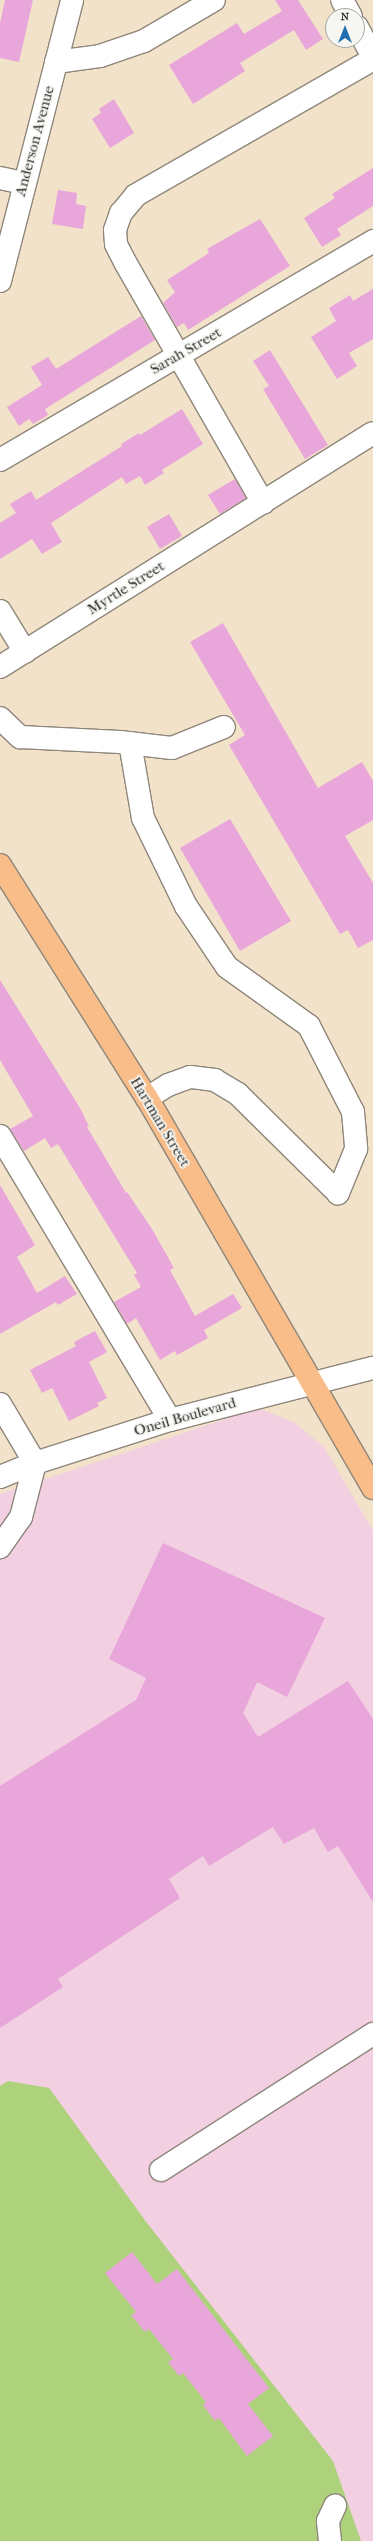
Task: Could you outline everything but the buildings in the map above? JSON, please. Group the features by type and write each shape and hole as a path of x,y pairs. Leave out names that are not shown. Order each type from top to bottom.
{"main road":[{"name":"Hartman Street","path":"2,875 147,1098 373,1488"}],"street":[{"name":"Anderson Avenue","path":"0,281 72,0"},
{"path":"56,62 100,56 144,41 214,0"},
{"path":"257,506 179,355 116,244 114,230 121,212 136,195 373,58 365,42"},
{"path":"0,178 24,183"},
{"name":"Sarah Street","path":"0,460 373,241"},
{"name":"Myrtle Street","path":"0,667 373,433"},
{"path":"0,611 25,652"},
{"path":"0,718 20,737 130,743 172,748 224,727"},
{"path":"130,743 143,818 186,906 227,967 309,1026 353,1112 356,1150 338,1193 238,1094 215,1080 190,1077 168,1085 147,1098"},
{"path":"0,1136 170,1420"},
{"name":"Oneil Boulevard","path":"0,1477 35,1463 170,1420 373,1368"},
{"path":"0,1404 35,1463 21,1517 0,1547"},
{"path":"161,2170 373,2034"},
{"path":"330,2541 328,2521 335,2506"}],"shaded area":[{"path":"258,1408 294,1422 324,1447 373,1531 373,2541 0,2541 0,1494"}],"green space":[{"path":"8,2081 49,2088 147,2223 333,2461 361,2541 0,2541 0,2086"}]}
